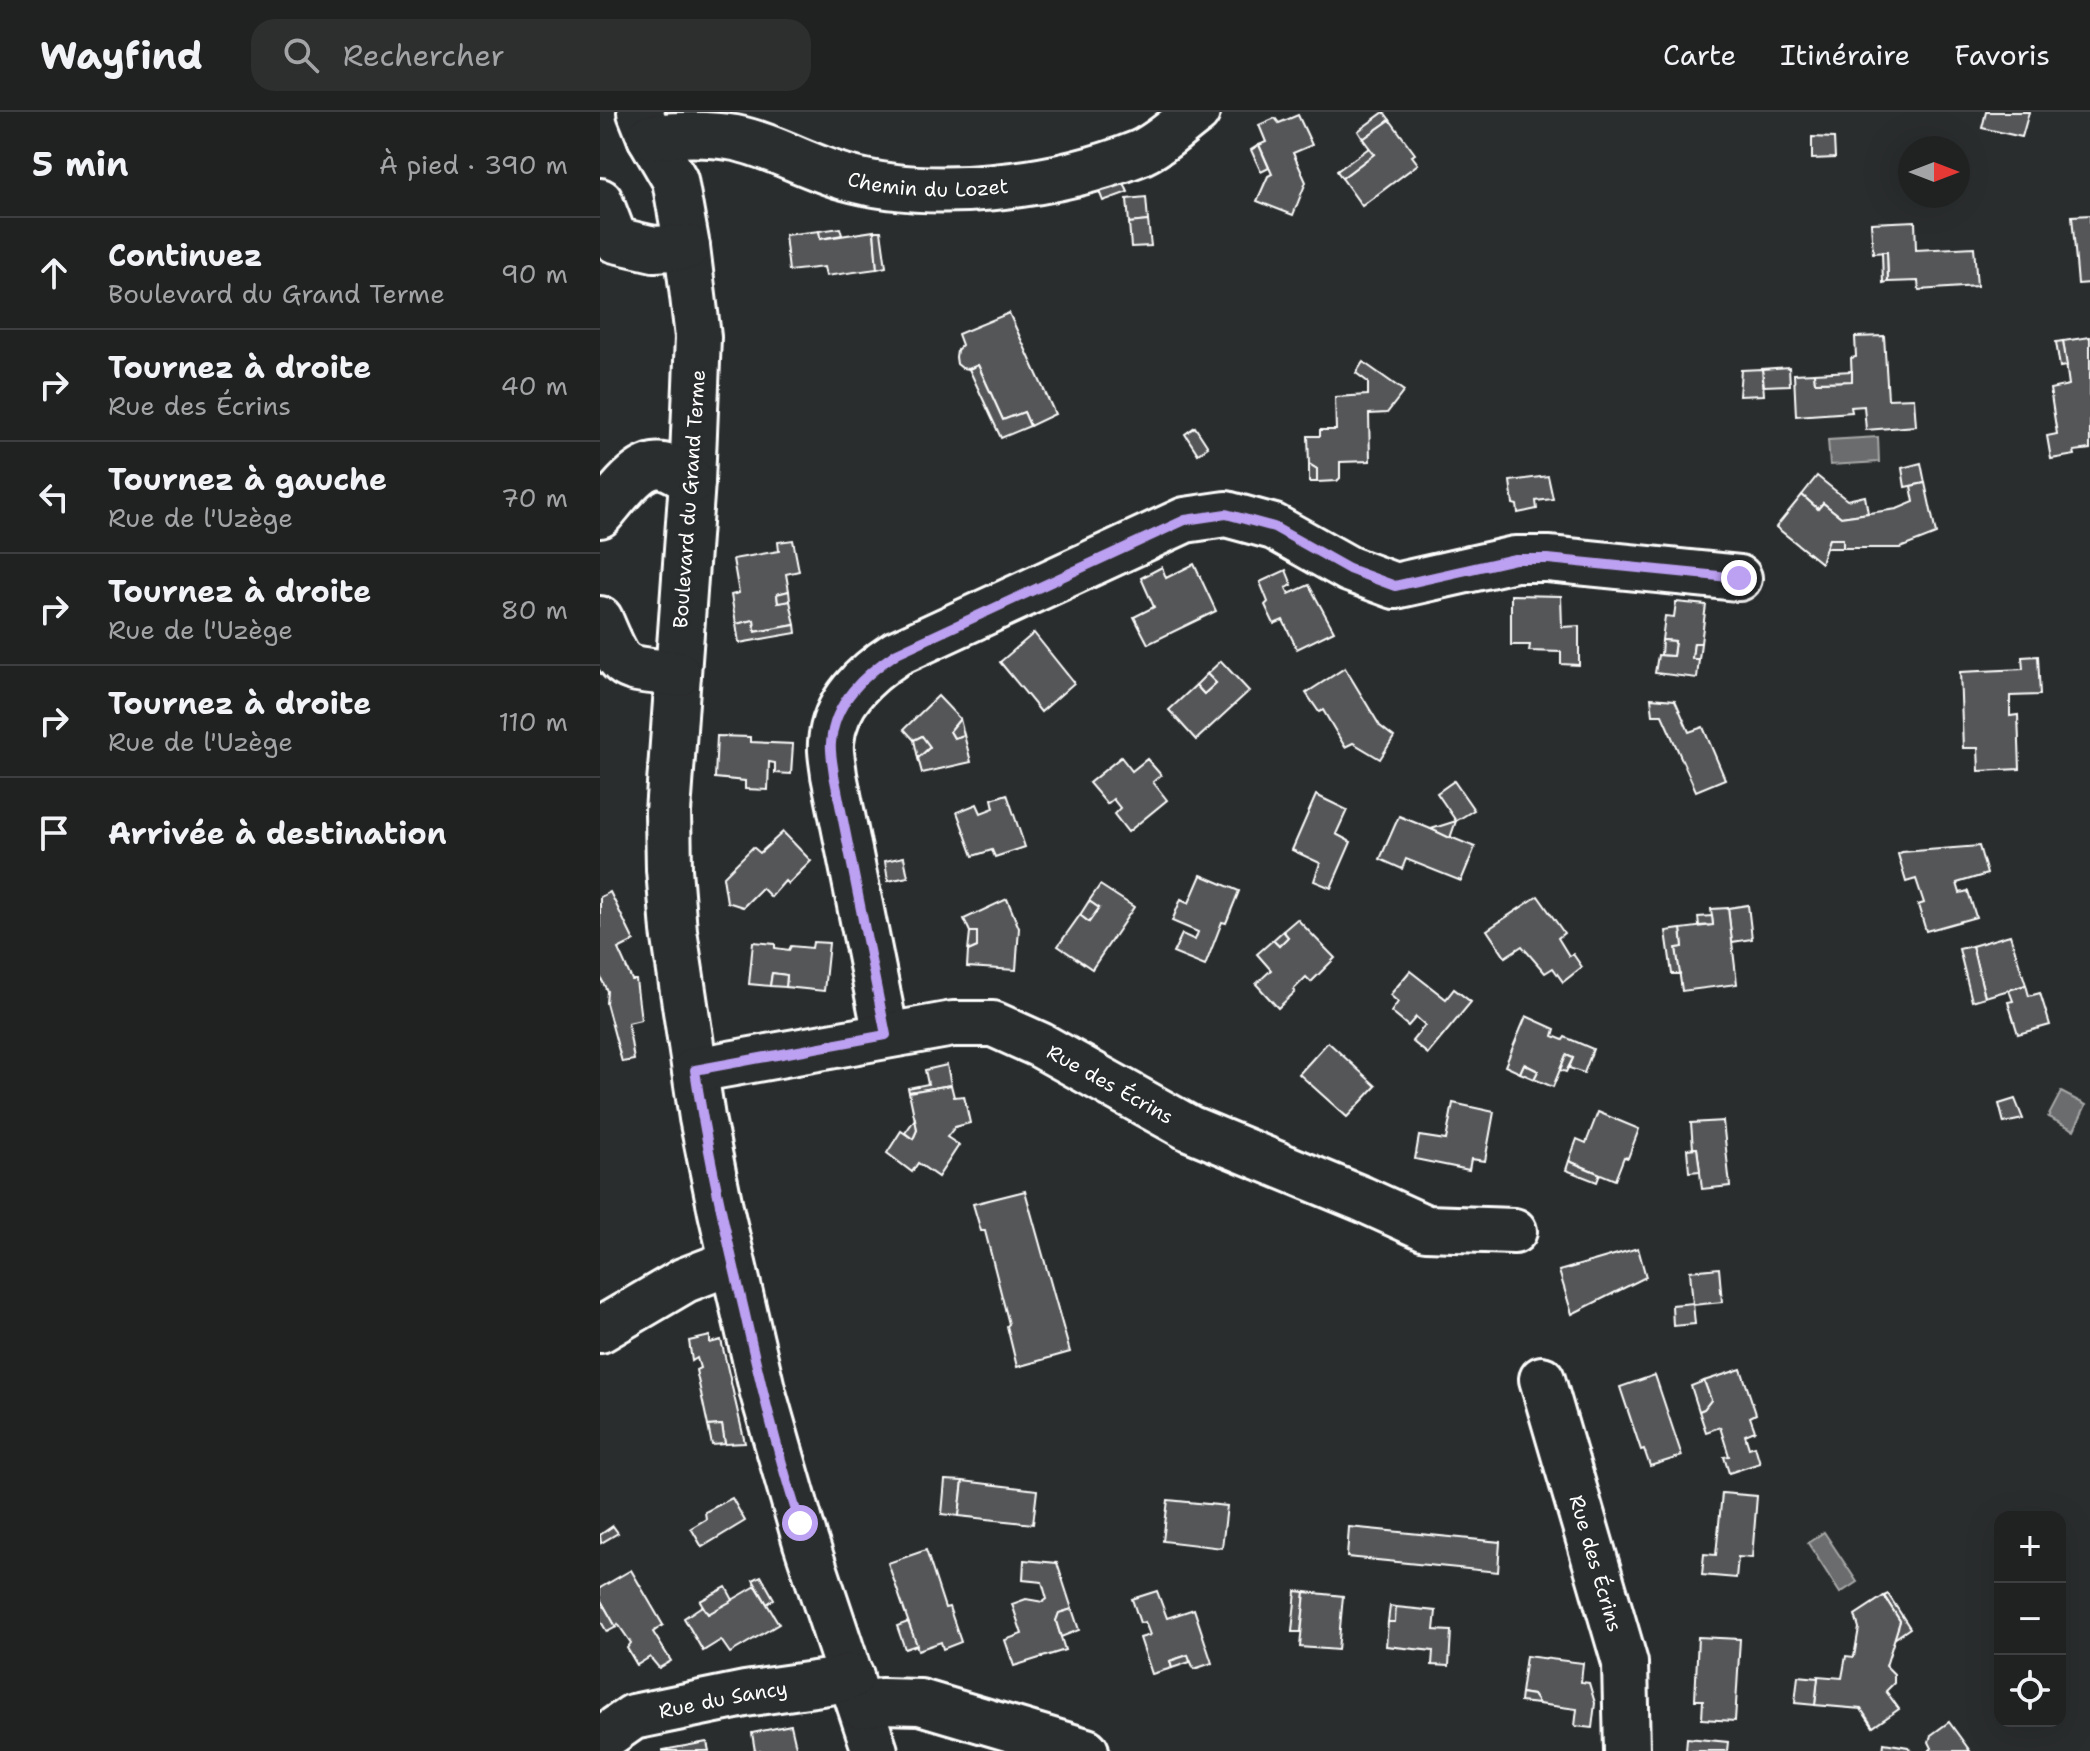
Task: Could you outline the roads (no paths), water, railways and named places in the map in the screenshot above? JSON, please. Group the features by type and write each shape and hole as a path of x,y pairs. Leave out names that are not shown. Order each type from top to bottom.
{"street":[{"name":"Chemin du Lozet","path":"645,124 737,139 860,180 888,186 985,190 1079,172 1140,153 1197,112"},
{"name":"Boulevard du Grand Terme","path":"645,124 650,180 676,248 698,337 680,473 639,673 652,786 669,869 674,931 702,1118 732,1262 781,1464 875,1751"},
{"path":"600,201 615,240 633,246 676,248"},
{"path":"600,515 638,474 653,465 680,473"},
{"path":"886,1035 834,775 831,742 840,712 855,686 897,653 1185,520 1226,514 1274,527 1349,569 1395,586 1515,559 1548,559 1739,578"},
{"path":"600,619 617,661 639,673"},
{"name":"Rue des Écrins","path":"695,1070 953,1024 993,1024 1040,1045 1189,1128 1426,1228 1514,1231"},
{"path":"600,1330 685,1280 732,1262"},
{"name":"Rue des Écrins","path":"1542,1379 1625,1663 1627,1751"},
{"name":"Rue du Sancy","path":"600,1740 633,1717 745,1694 835,1681 881,1701 920,1702 1086,1751"}]}
